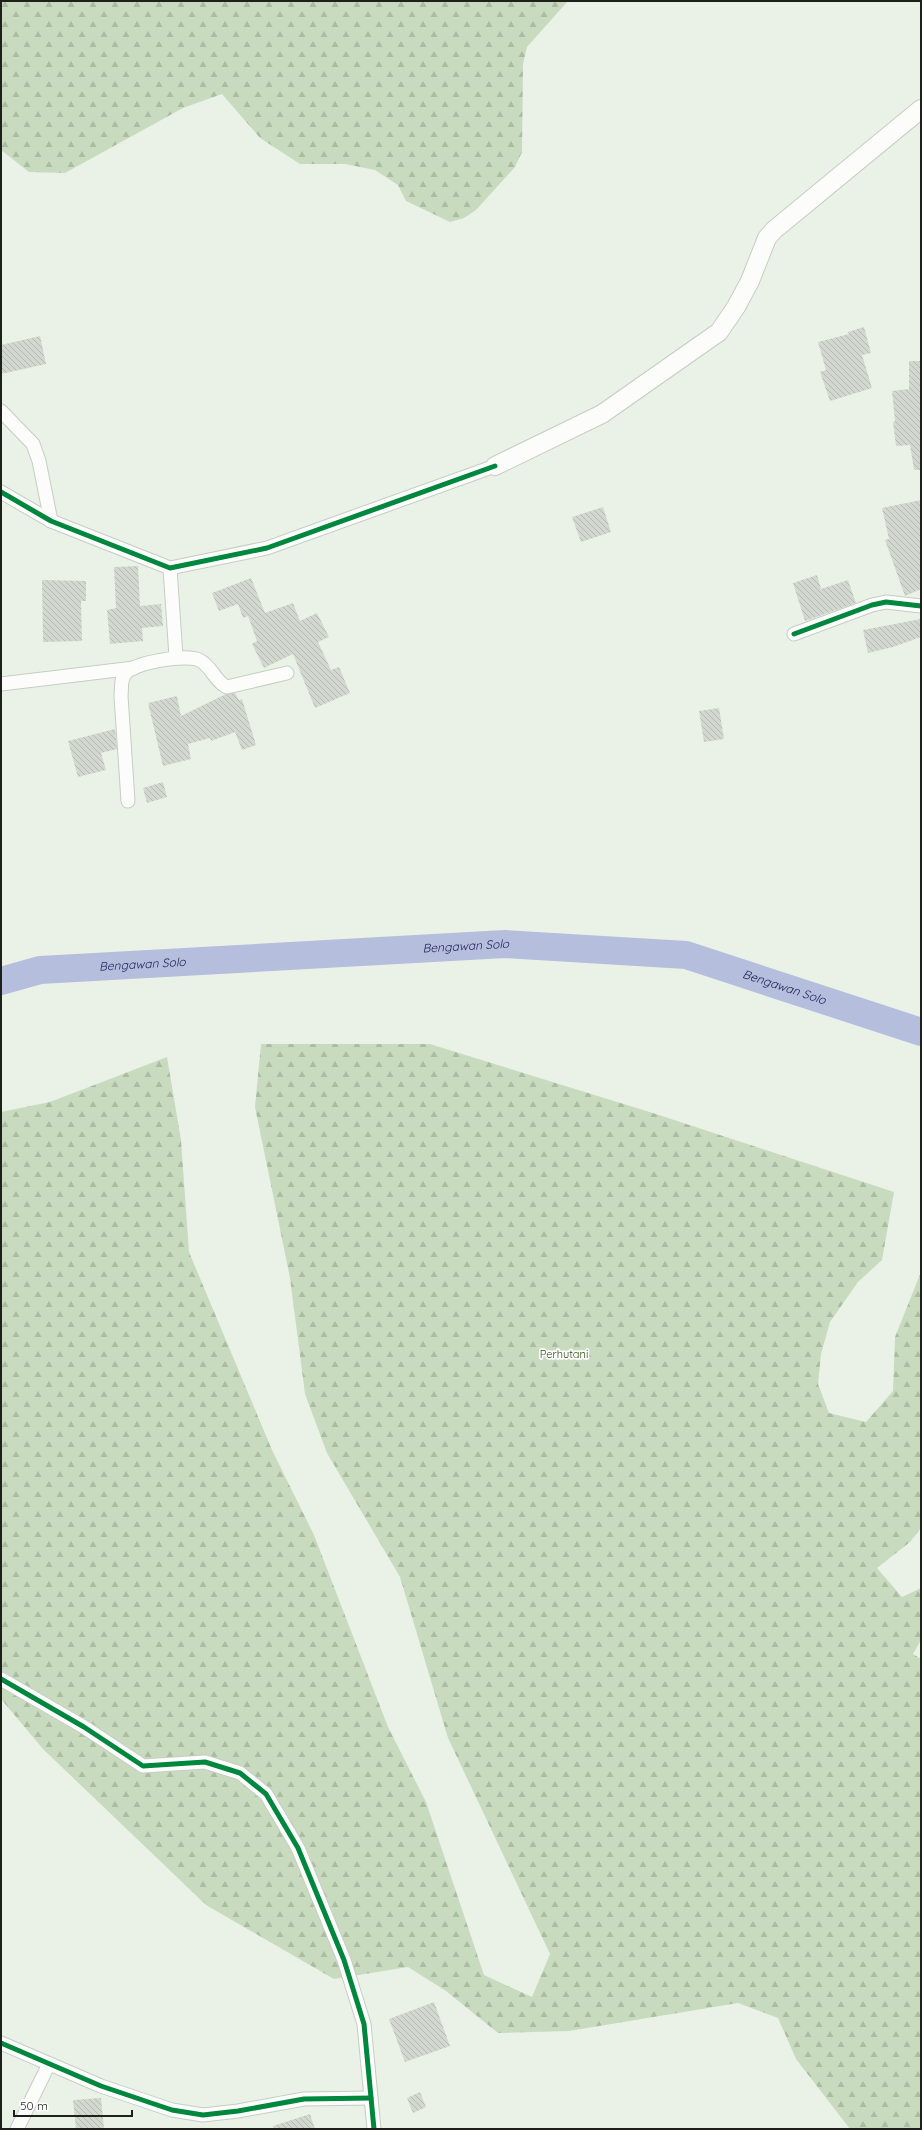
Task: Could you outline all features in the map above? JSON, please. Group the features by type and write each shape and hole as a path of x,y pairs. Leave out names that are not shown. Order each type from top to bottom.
{"main road":[{"path":"495,466 602,414 719,332 747,287 767,238 774,230 921,109"}],"street":[{"path":"1,411 33,444 39,461 51,521"},
{"path":"1,492 51,521 170,568 267,548 495,466"},
{"path":"170,568 176,657"},
{"path":"794,634 872,605 886,602 921,606"},
{"path":"1,684 134,668 176,657 197,659 207,665 221,684 227,687 287,672"},
{"path":"128,802 122,679 125,673 134,668"},
{"path":"1,1679 84,1728 143,1766 205,1762 240,1772 266,1794 298,1848 344,1960 364,2024 374,2129"},
{"path":"1,2044 101,2086 172,2110 204,2115 238,2111 304,2098 370,2098"},
{"path":"17,2129 49,2064"}],"green space":[{"path":"1,1 568,1 527,47 523,64 522,152 515,167 476,210 464,218 450,222 406,201 398,185 375,170 345,164 300,164 260,138 222,94 183,108 65,173 29,172 1,150"},
{"name":"Perhutani","path":"261,1044 430,1044 656,1114 894,1192 882,1260 858,1282 830,1322 821,1354 818,1384 829,1413 866,1422 893,1391 895,1337 921,1272 921,1528 910,1542 877,1568 902,1597 921,1588 921,1640 913,1654 921,1659 921,2129 850,2129 796,2059 778,2018 738,2003 569,2031 498,2033 446,1991 408,1967 334,1979 206,1905 43,1749 1,1699 1,1112 50,1102 167,1057 181,1140 189,1252 272,1450 314,1535 388,1727 426,1802 484,1975 532,1997 550,1954 448,1738 400,1577 327,1453 305,1394 290,1278 255,1107"}],"building":[{"path":"864,327 871,353 862,355 872,388 830,401 820,372 826,370 818,342 849,334 848,332"},
{"path":"40,336 46,364 1,374 1,345"},
{"path":"909,361 921,361 921,470 914,470 910,445 896,446 893,422 895,421 892,391 909,389"},
{"path":"921,500 921,589 905,596 885,540 889,539 882,508"},
{"path":"603,507 611,532 581,542 572,517"},
{"path":"138,566 140,606 161,604 163,626 142,628 143,641 110,644 107,610 116,608 114,567"},
{"path":"817,575 821,589 848,580 856,603 805,621 793,583"},
{"path":"251,578 265,613 293,603 300,621 317,613 329,637 318,642 331,670 339,667 350,693 315,708 293,654 264,668 252,644 257,641 248,616 243,618 238,604 219,611 212,593"},
{"path":"42,580 86,581 86,601 81,601 82,641 43,642"},
{"path":"921,619 921,637 893,647 868,653 863,630"},
{"path":"235,693 239,700 242,699 256,745 242,750 235,732 211,741 210,738 188,744 191,759 163,766 148,703 177,696 181,716 226,694"},
{"path":"719,708 724,739 704,742 699,711"},
{"path":"115,729 117,749 101,753 106,770 78,777 68,741"},
{"path":"163,782 167,797 147,803 143,788"},
{"path":"434,2002 450,2046 405,2062 389,2019"},
{"path":"420,2092 426,2107 413,2113 407,2098"},
{"path":"101,2098 104,2129 76,2129 73,2100"},
{"path":"310,2114 315,2129 274,2129 273,2126"}],"waterway":[{"name":"Bengawan Solo","path":"1,981 40,970 505,944 686,955 921,1032"}],"cycle path":[{"path":"1,492 51,521 170,568 267,548 495,466"},
{"path":"794,634 872,605 886,602 921,606"},
{"path":"1,1679 84,1727 143,1766 205,1762 240,1773 266,1794 298,1848 344,1960 364,2024 374,2129"},
{"path":"1,2043 101,2086 172,2110 203,2115 238,2111 304,2099 371,2098"}]}
